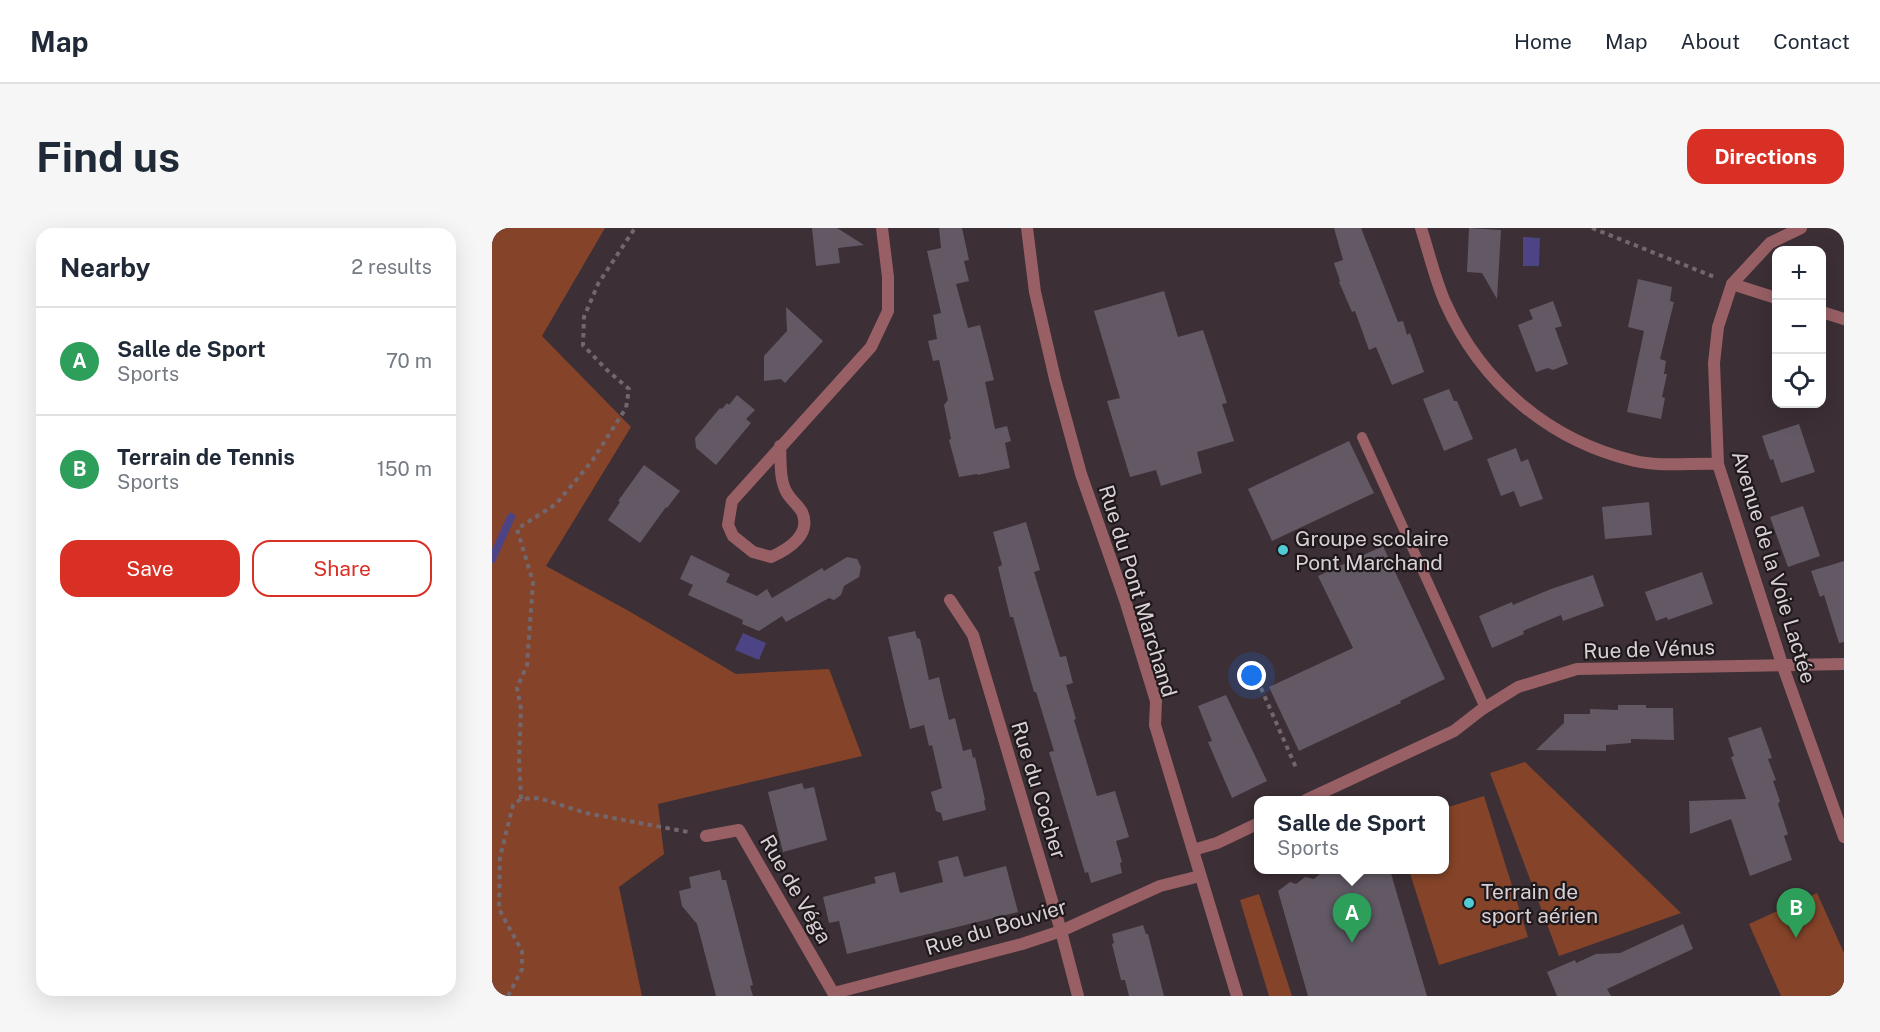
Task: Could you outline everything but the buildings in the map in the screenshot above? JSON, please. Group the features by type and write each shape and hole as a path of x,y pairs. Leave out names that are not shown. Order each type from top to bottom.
{"street":[{"path":"780,446 781,473 786,492 801,511 805,522 800,537 788,550 771,557 753,552 733,536 728,525 732,501 780,446 872,347 888,311 888,278 882,228"},
{"name":"Rue du Pont Marchand","path":"1027,228 1035,292 1055,379 1081,474 1125,600 1156,701 1155,725 1237,996"},
{"path":"1421,228 1445,301 1457,325 1480,364 1524,407 1576,441 1637,461 1672,465 1718,464"},
{"name":"Avenue de la Voie Lactée","path":"1801,228 1770,243 1732,284 1718,327 1714,363 1718,464 1782,664 1844,837"},
{"path":"1732,284 1772,297"},
{"path":"1826,314 1844,319"},
{"name":"Rue du Cocher","path":"950,600 973,635 1061,931 1078,996"},
{"name":"Rue de Vénus","path":"1317,796 1454,731 1518,687 1577,669 1844,664"},
{"path":"1193,850 1217,843 1254,825"},
{"name":"Rue de Véga","path":"706,836 738,830 835,994"},
{"name":"Rue du Bouvier","path":"835,994 1022,944 1061,931 1160,886 1200,876"}],"lane":[{"path":"1362,437 1485,708"}],"path":[{"path":"521,799 519,759 521,709 517,688 527,665 533,582 517,529 556,504 592,461 626,408 629,389 583,345 584,317 598,284 635,228"},
{"path":"1592,228 1732,284"},
{"path":"1261,688 1297,770"},
{"path":"508,996 522,969 522,951 499,909 500,857 513,805 521,799 539,798 586,813 669,827 706,836"},
{"path":"492,911 499,909"}],"shaded area":[{"path":"492,228 605,228 542,336 631,427 546,566 736,674 829,669 862,756 658,804 664,854 619,887 642,996 492,996"},
{"path":"1523,237 1540,238 1539,266 1523,266"},
{"path":"743,633 766,643 759,660 735,650"},
{"path":"1525,762 1681,913 1559,956 1490,773"},
{"name":"Terrain de sport aérien","path":"1484,796 1528,937 1439,965 1410,874 1449,874 1449,807"},
{"path":"1817,893 1844,953 1844,996 1781,996 1749,924"},
{"path":"1259,894 1292,996 1269,996 1240,900"}],"waterway":[{"path":"492,559 511,517"}],"place":[{"name":"Groupe scolaire Pont Marchand","path":"1283,550"},
{"name":"Terrain de sport aérien","path":"1469,903"},
{"name":"Terrain de Tennis","path":"1796,938"},
{"name":"Salle de Sport","path":"1352,943"}]}
